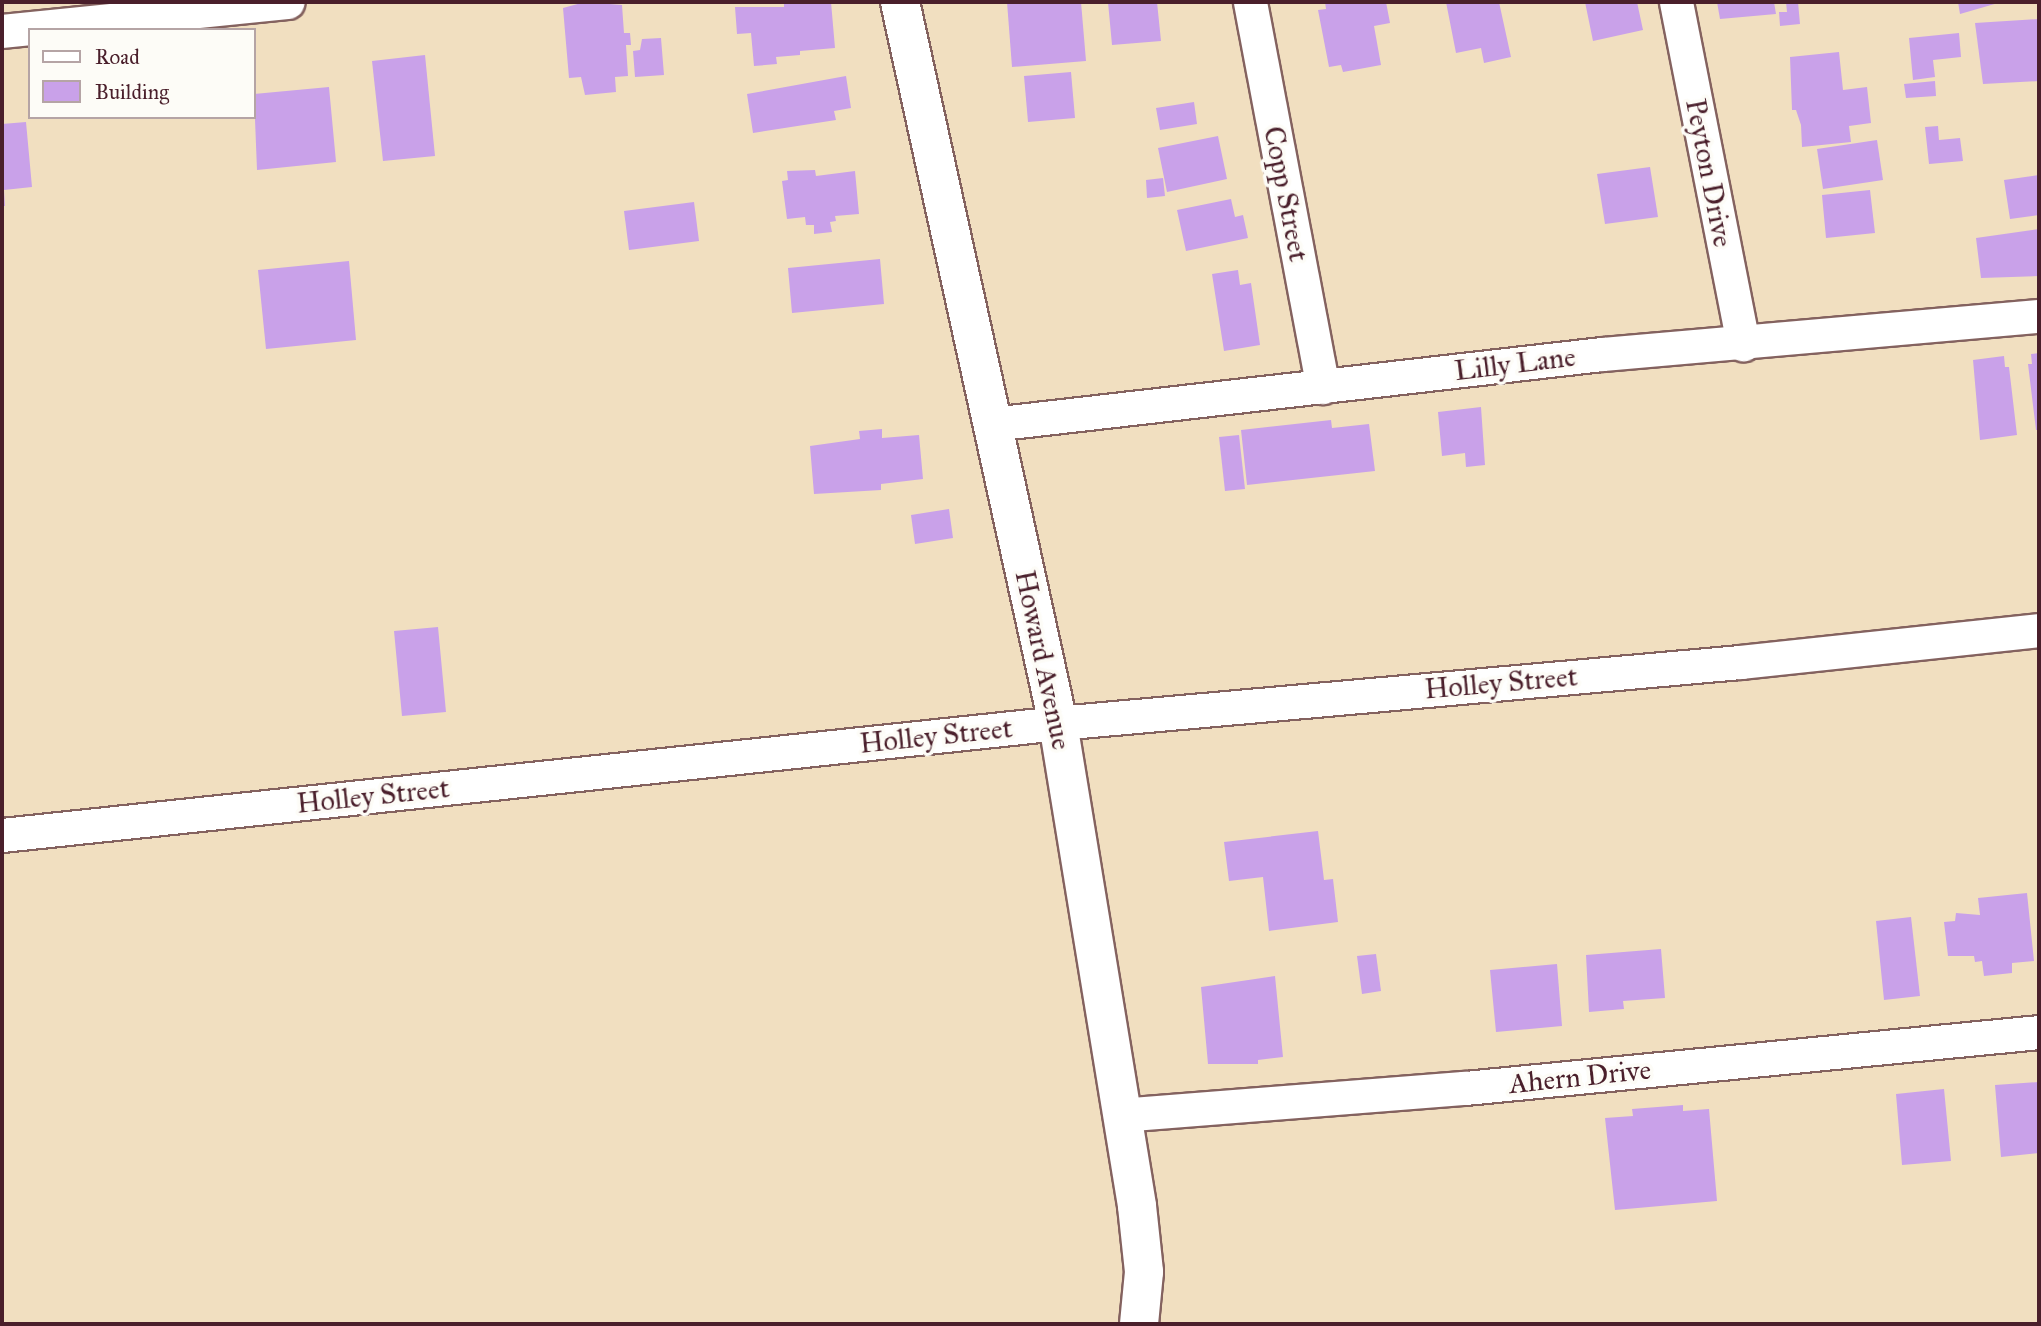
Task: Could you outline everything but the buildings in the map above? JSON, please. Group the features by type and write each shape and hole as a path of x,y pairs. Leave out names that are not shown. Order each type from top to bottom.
{"main road":[{"name":"Howard Avenue","path":"900,2 1058,723 1144,1272 1139,1324"}],"street":[{"path":"7,21 288,2"},
{"name":"Copp Street","path":"1250,2 1323,387"},
{"name":"Peyton Drive","path":"1676,2 1743,345"},
{"name":"Lilly Lane","path":"992,424 1602,354 1743,345 2039,316"},
{"name":"Holley Street","path":"2,835 1058,723 1740,662 2039,630"},
{"name":"Ahern Drive","path":"1120,1115 1465,1088 2039,1032"}]}
